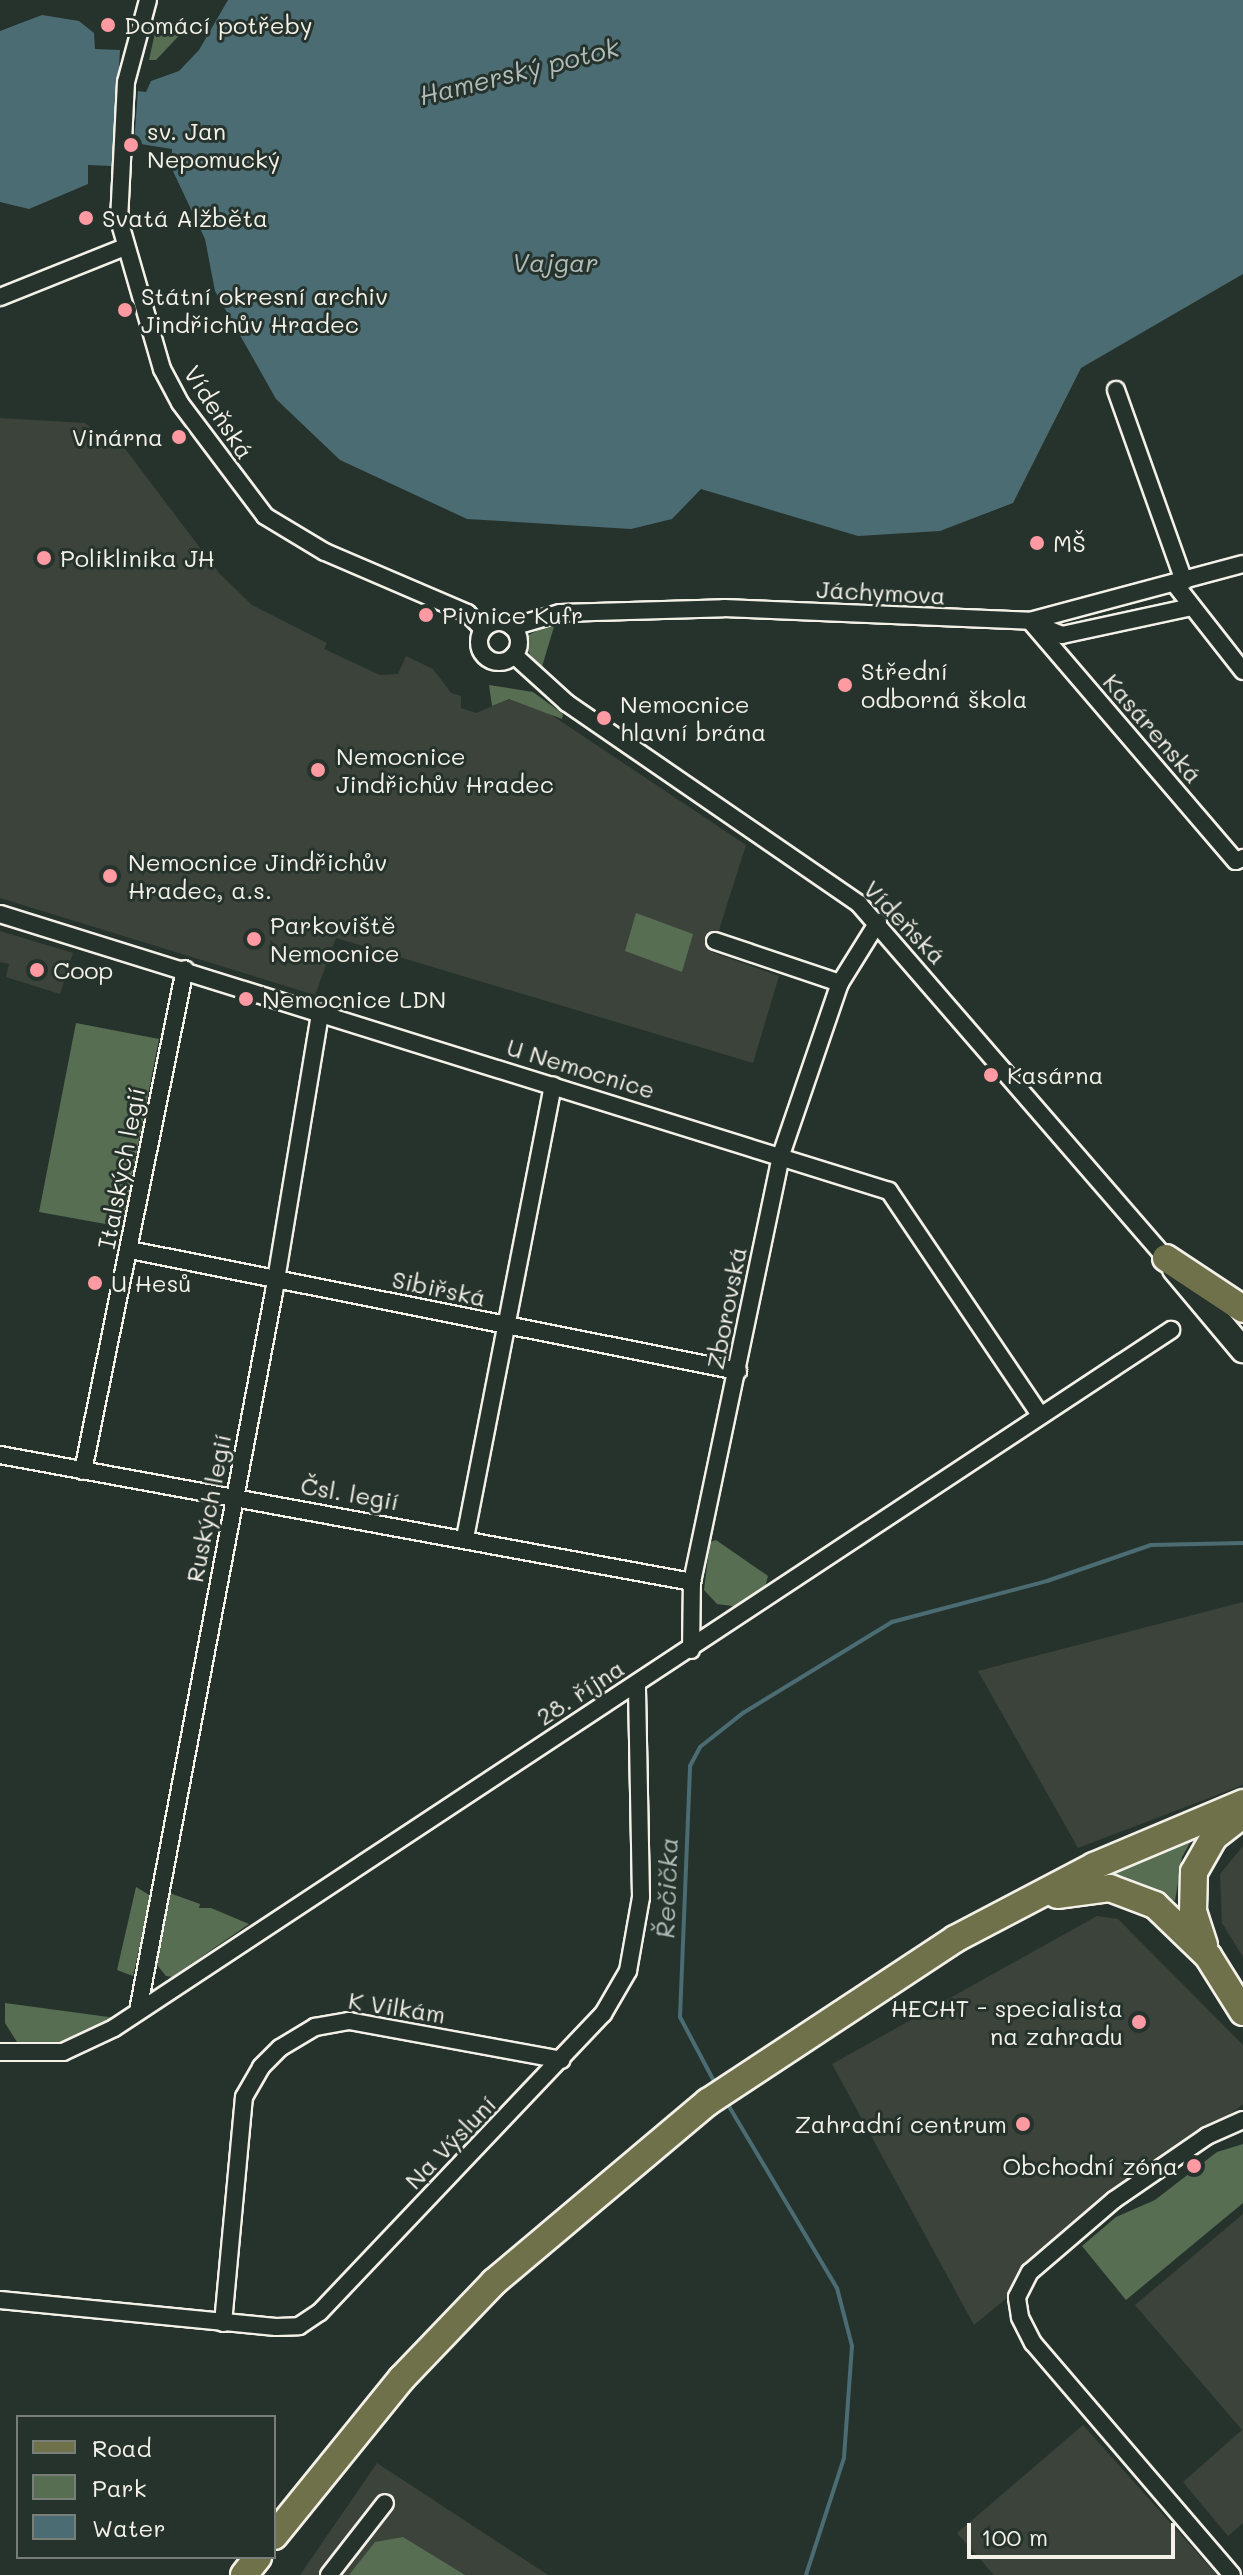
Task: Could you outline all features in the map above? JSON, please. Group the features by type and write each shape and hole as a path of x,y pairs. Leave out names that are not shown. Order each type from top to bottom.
{"main road":[{"path":"1166,1258 1243,1309"},
{"path":"1166,1258 1243,1350"},
{"path":"276,2534 402,2378 494,2282 708,2102 852,2002 1004,1912 1094,1866 1243,1803"},
{"path":"1208,1956 1193,1912 1194,1872 1214,1837 1243,1814"},
{"path":"1004,1912 1074,1890 1126,1891 1173,1917 1208,1956 1243,2012"},
{"path":"244,2575 256,2559"}],"street":[{"name":"Vídeňská","path":"148,0 126,82 119,220 162,369 210,448 251,502 301,539 456,607 483,629 479,645 484,655 502,661 514,655 567,703 835,886 878,922 1166,1258"},
{"path":"0,297 125,247"},
{"path":"1116,390 1179,582 1191,607 1243,671"},
{"name":"Jáchymova","path":"512,627 560,613 724,608 1030,621 1243,564"},
{"path":"1030,621 1062,635 1191,607"},
{"name":"Kasárenská","path":"1030,621 1236,861 1243,858"},
{"path":"483,629 500,622 512,627 519,643 514,655"},
{"name":"U Nemocnice","path":"0,914 185,969 889,1191 1040,1415"},
{"name":"Zborovská","path":"691,1650 692,1582 781,1155 840,983 878,922"},
{"path":"715,941 840,983"},
{"name":"Italských legií","path":"83,1471 185,969"},
{"name":"Ruských legií","path":"138,2011 276,1278 320,1013"},
{"path":"465,1538 553,1085"},
{"name":"Sibiřská","path":"130,1250 738,1371"},
{"name":"28. října","path":"0,2052 63,2052 104,2034 691,1650 1171,1330"},
{"name":"Čsl. legií","path":"0,1455 692,1582"},
{"name":"Na Výsluní","path":"0,2300 289,2328 315,2317 561,2060 615,1997 635,1948 641,1897 637,1683"},
{"name":"K Vilkám","path":"223,2323 244,2097 261,2067 280,2048 315,2027 349,2021 561,2060"},
{"path":"1232,2575 1033,2343 1020,2317 1017,2297 1030,2272 1114,2200 1207,2136 1243,2120"},
{"path":"329,2575 385,2503"}],"shaded area":[{"name":"Nemocnice Jindřichův Hradec","path":"0,418 85,423 116,446 120,442 219,573 252,605 327,643 324,649 380,675 398,674 406,656 433,669 451,693 461,696 461,708 476,713 509,699 544,710 746,845 712,952 779,976 753,1063 336,938 315,995 0,898"},
{"name":"Coop","path":"0,931 73,953 60,994 6,977 9,964 0,962"},
{"path":"1243,1602 1243,1785 1078,1848 978,1671"},
{"path":"1243,1846 1243,1957 1222,1923 1220,1874"},
{"path":"1097,1916 1118,1919 1243,2045 1243,2104 974,2325 832,2064"},
{"path":"1243,2214 1243,2523 1228,2536 1183,2482 1242,2430 1135,2305"},
{"path":"1083,2425 1217,2575 994,2575 957,2533"},
{"path":"377,2463 548,2575 300,2575"}],"green space":[{"path":"190,24 156,60 149,60 156,28"},
{"path":"556,620 541,670 528,651 527,636"},
{"path":"489,685 533,692 563,714 562,719 509,699 492,706"},
{"path":"636,913 693,934 682,972 625,951"},
{"path":"76,1023 159,1039 122,1227 39,1212"},
{"path":"716,1540 768,1576 764,1591 740,1607 717,1604 704,1590 710,1542"},
{"path":"1196,1832 1182,1857 1175,1901 1107,1870"},
{"path":"136,1887 151,1896 133,1976 117,1970"},
{"path":"164,1891 200,1904 199,1908 211,1908 249,1924 172,1977 166,1976 154,1961"},
{"path":"5,2003 116,2019 65,2045 34,2045 17,2042 5,2023"},
{"path":"1243,2144 1243,2203 1126,2300 1082,2246 1116,2217 1155,2200 1217,2152"},
{"path":"403,2537 465,2575 349,2575 375,2542"}],"water":[{"name":"Vajgar","path":"228,0 1243,0 1243,274 1081,368 1013,503 940,531 858,536 701,489 672,519 631,529 467,519 340,460 276,399 215,291 205,239 171,167 172,149 134,143 138,91 146,92 151,81 179,71 199,50"},
{"path":"42,15 79,21 94,33 95,49 120,50 115,131 112,166 88,165 88,184 29,209 0,202 0,31"}],"waterway":[{"name":"Řečička","path":"716,2085 680,2017 690,1766 700,1747 743,1713 892,1622 1047,1581 1151,1545 1243,1543"},
{"name":"Řečička","path":"727,2103 837,2288 852,2346 844,2458 806,2575"}],"place":[{"name":"Domácí potřeby","path":"108,25"},
{"name":"sv. Jan Nepomucký","path":"131,145"},
{"name":"Svatá Alžběta","path":"86,218"},
{"name":"Státní okresní archiv Jindřichův Hradec","path":"125,310"},
{"name":"Vinárna","path":"179,437"},
{"name":"MŠ","path":"1037,543"},
{"name":"Poliklinika JH","path":"44,558"},
{"name":"Pivnice Kufr","path":"426,615"},
{"name":"Střední odborná škola","path":"845,685"},
{"name":"Nemocnice hlavní brána","path":"604,718"},
{"name":"Nemocnice Jindřichův Hradec","path":"318,770"},
{"name":"Nemocnice Jindřichův Hradec, a.s.","path":"110,876"},
{"name":"Parkoviště Nemocnice","path":"254,939"},
{"name":"Coop","path":"37,970"},
{"name":"Nemocnice LDN","path":"246,999"},
{"name":"Kasárna","path":"991,1075"},
{"name":"U Hesů","path":"95,1283"},
{"name":"HECHT - specialista na zahradu","path":"1139,2022"},
{"name":"Zahradní centrum","path":"1023,2124"},
{"name":"Obchodní zóna","path":"1194,2166"}],"water label":[{"name":"Hamerský potok","path":"519,72"}]}
